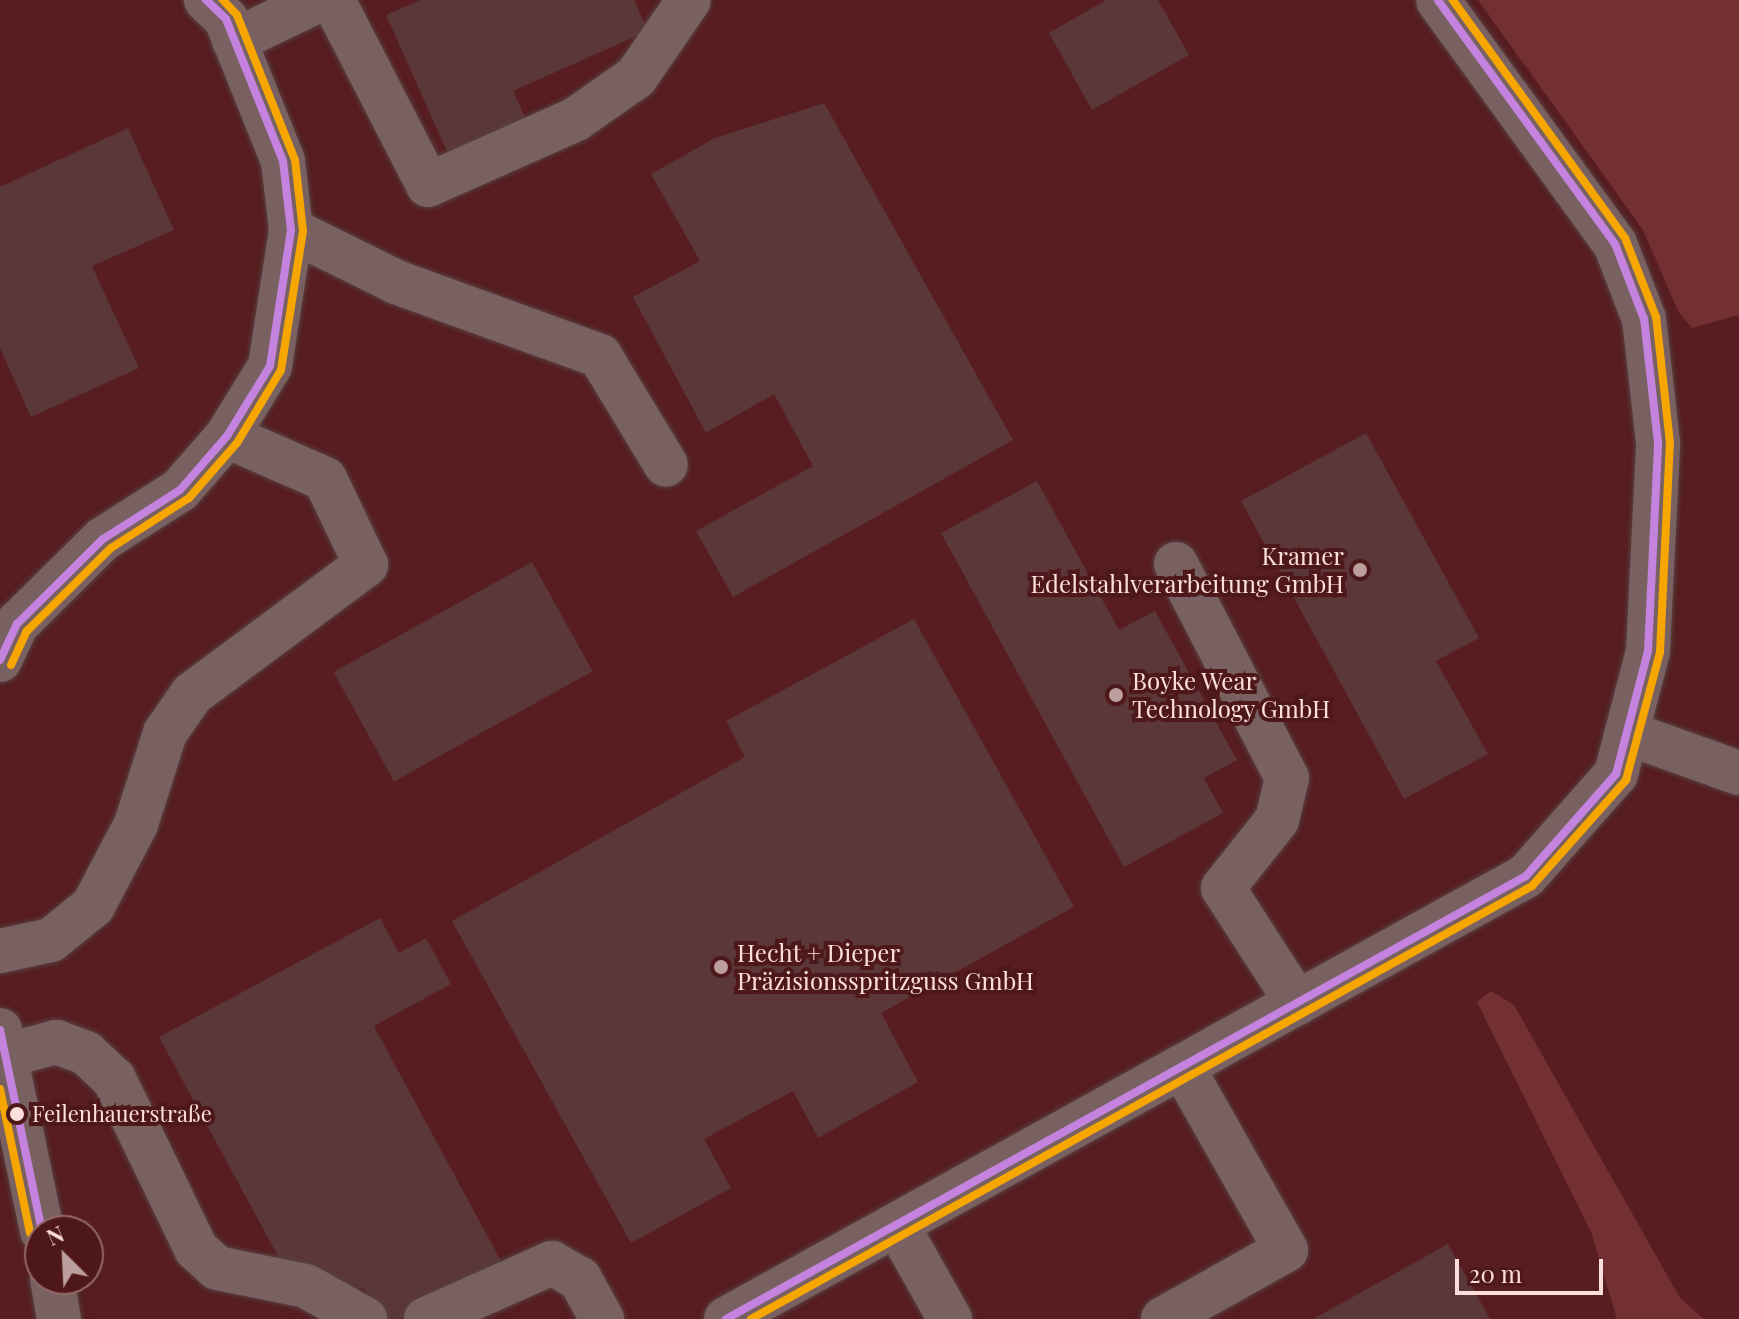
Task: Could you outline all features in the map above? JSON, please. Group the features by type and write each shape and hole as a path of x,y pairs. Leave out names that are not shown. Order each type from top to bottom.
{"street":[{"path":"0,660 17,624 103,539 180,490 227,436 270,366 291,230 283,161 226,19 206,0"},
{"path":"234,41 319,0"},
{"path":"333,0 428,185 576,119 636,77 689,0"},
{"path":"726,1319 1526,876 1616,774 1648,651 1658,443 1644,319 1615,244 1438,0"},
{"path":"291,230 396,282 600,356 666,465"},
{"path":"0,951 51,940 93,906 136,824 165,733 192,694 366,565 325,479 227,436"},
{"path":"1176,564 1287,778 1277,820 1223,888 1297,1003"},
{"path":"1627,733 1739,773"},
{"path":"39,1215 4,1042 56,1042 86,1053 114,1079 196,1249 217,1268 306,1286 365,1319"},
{"path":"1163,1319 1286,1250 1182,1066"},
{"path":"897,1225 950,1319"},
{"path":"426,1319 552,1263 580,1279 602,1319"},
{"path":"55,1295 59,1319"}],"shaded area":[{"path":"0,0 1739,0 1739,1319 0,1319"},
{"path":"1478,0 1739,0 1739,315 1692,328 1678,311 1643,230"},
{"path":"1491,991 1514,1005 1680,1298 1704,1319 1617,1319 1591,1232 1477,1002"}],"building":[{"path":"420,0 634,0 648,31 513,91 527,122 449,156 386,15"},
{"path":"1106,0 1158,0 1189,55 1092,110 1049,33"},
{"path":"824,103 1013,440 733,597 696,531 813,466 774,394 706,433 633,297 700,261 651,174 715,138"},
{"path":"128,128 174,230 92,266 139,368 31,417 0,348 0,187"},
{"name":"Kramer Edelstahlverarbeitung GmbH","path":"1366,433 1479,638 1436,661 1488,754 1404,799 1241,501"},
{"name":"Boyke Wear Technology GmbH","path":"1037,481 1119,630 1155,611 1237,760 1204,778 1223,813 1124,867 941,533"},
{"path":"532,562 593,671 394,781 333,672"},
{"name":"Hecht + Dieper Präzisionsspritzguss GmbH","path":"914,619 1074,907 881,1013 918,1082 818,1138 793,1091 704,1139 731,1188 631,1243 452,921 745,757 726,721"},
{"path":"380,918 399,953 426,938 451,984 374,1026 502,1263 400,1319 380,1319 363,1287 336,1301 317,1265 291,1280 159,1037"},
{"path":"1448,1244 1490,1319 1313,1319"}],"transit line":[{"path":"0,660 17,624 103,539 180,490 227,436 270,366 291,230 283,161 226,19 206,0"},
{"path":"11,665 27,631 111,548 189,498 237,443 281,370 303,231 295,160 237,15 223,0"},
{"path":"726,1319 1526,876 1616,774 1648,651 1658,443 1644,319 1615,244 1438,0"},
{"path":"751,1319 1532,886 1626,780 1660,652 1670,443 1656,317 1625,238 1453,0"},
{"path":"0,1030 39,1215"},
{"path":"0,1089 26,1215"}],"place":[{"name":"Kramer Edelstahlverarbeitung GmbH","path":"1360,570"},
{"name":"Boyke Wear Technology GmbH","path":"1116,695"},
{"name":"Hecht + Dieper Präzisionsspritzguss GmbH","path":"721,967"},
{"name":"Feilenhauerstraße","path":"17,1114"}]}
